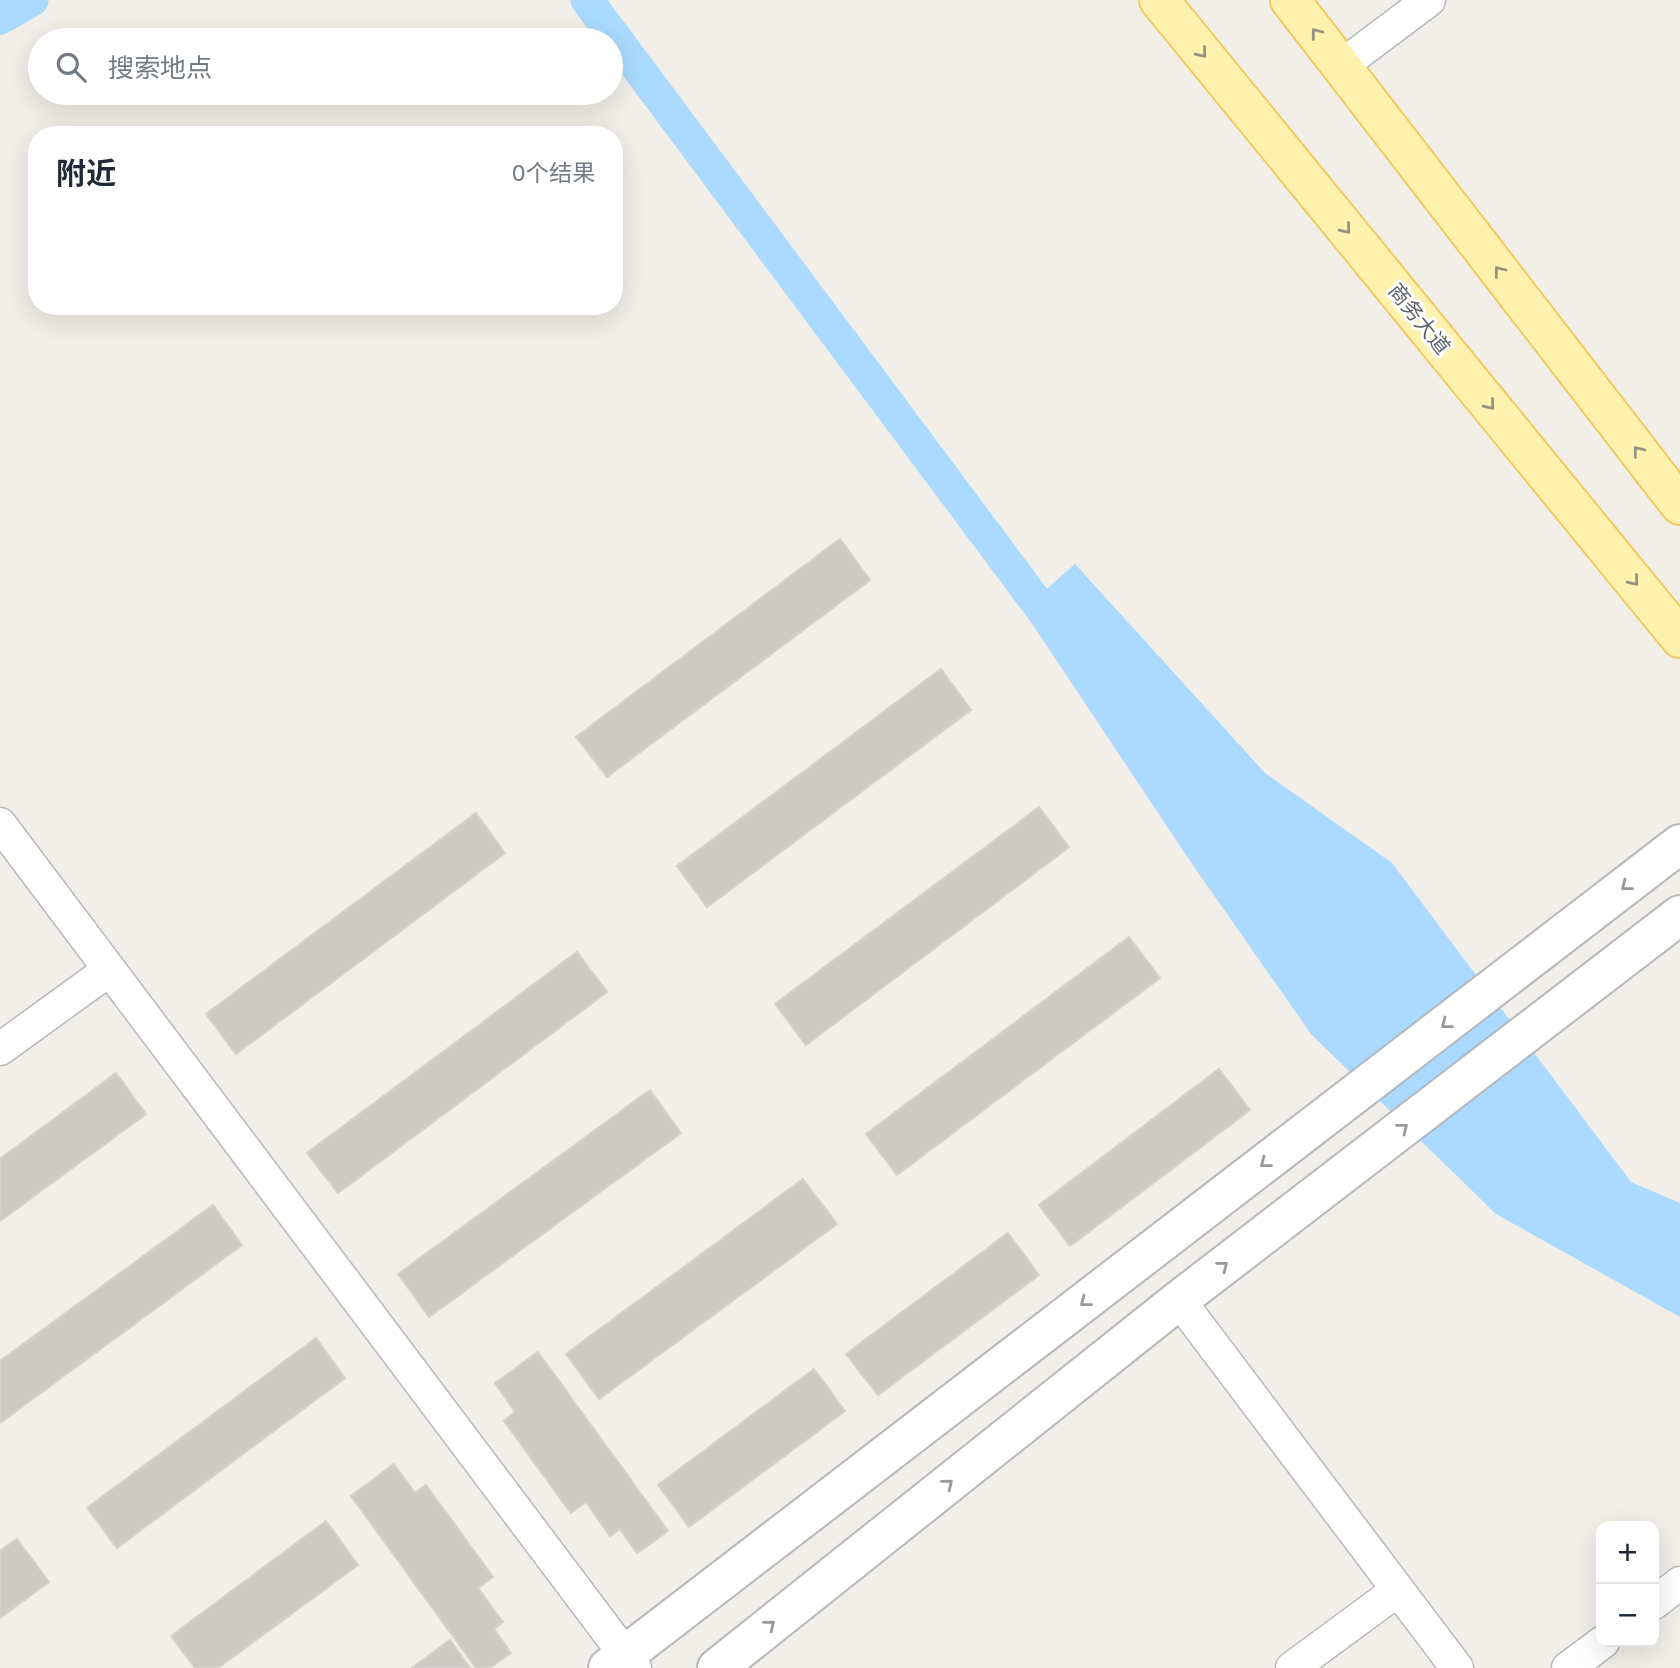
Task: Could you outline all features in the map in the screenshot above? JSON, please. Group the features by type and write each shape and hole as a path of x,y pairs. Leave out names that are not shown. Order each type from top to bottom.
{"main road":[{"name":"商务大道","path":"1158,0 1680,638"},
{"path":"1290,0 1680,505"}],"street":[{"path":"1341,66 1429,0"},
{"path":"0,824 623,1664 1680,844"},
{"path":"717,1668 1179,1300 1680,915"},
{"path":"0,1049 109,970"},
{"path":"1179,1300 1457,1668"},
{"path":"1659,1599 1680,1583"},
{"path":"1292,1668 1398,1590"},
{"path":"1569,1668 1596,1647"}],"water":[{"path":"1075,564 1265,773 1392,863 1631,1182 1680,1203 1680,1317 1496,1214 1311,1034 1188,858 1023,610"}],"building":[{"path":"840,539 870,580 607,777 576,737"},
{"path":"941,669 971,710 707,907 677,866"},
{"path":"1039,807 1069,847 806,1045 775,1004"},
{"path":"476,813 505,853 236,1054 206,1014"},
{"path":"1129,937 1160,978 897,1175 866,1134"},
{"path":"577,952 607,992 338,1193 307,1153"},
{"path":"1219,1069 1250,1110 1070,1246 1039,1205"},
{"path":"116,1073 146,1114 0,1221 0,1159"},
{"path":"650,1090 681,1133 429,1317 398,1274"},
{"path":"803,1179 837,1224 599,1399 566,1354"},
{"path":"213,1205 242,1245 0,1423 0,1361"},
{"path":"1008,1233 1039,1275 878,1395 846,1354"},
{"path":"316,1338 345,1378 117,1548 87,1508"},
{"path":"538,1352 668,1531 637,1553 620,1529 610,1536 586,1502 571,1513 504,1421 515,1412 495,1383"},
{"path":"814,1369 845,1411 689,1527 658,1485"},
{"path":"394,1464 415,1493 426,1485 493,1577 478,1588 503,1622 494,1629 511,1653 490,1668 476,1668 351,1496"},
{"path":"326,1521 358,1565 218,1668 195,1668 171,1636"},
{"path":"17,1539 49,1582 0,1618 0,1551"},
{"path":"450,1640 470,1668 412,1668"}],"waterway":[{"path":"0,18 32,0"},
{"path":"587,0 608,28"},
{"path":"623,48 1061,635"}]}
